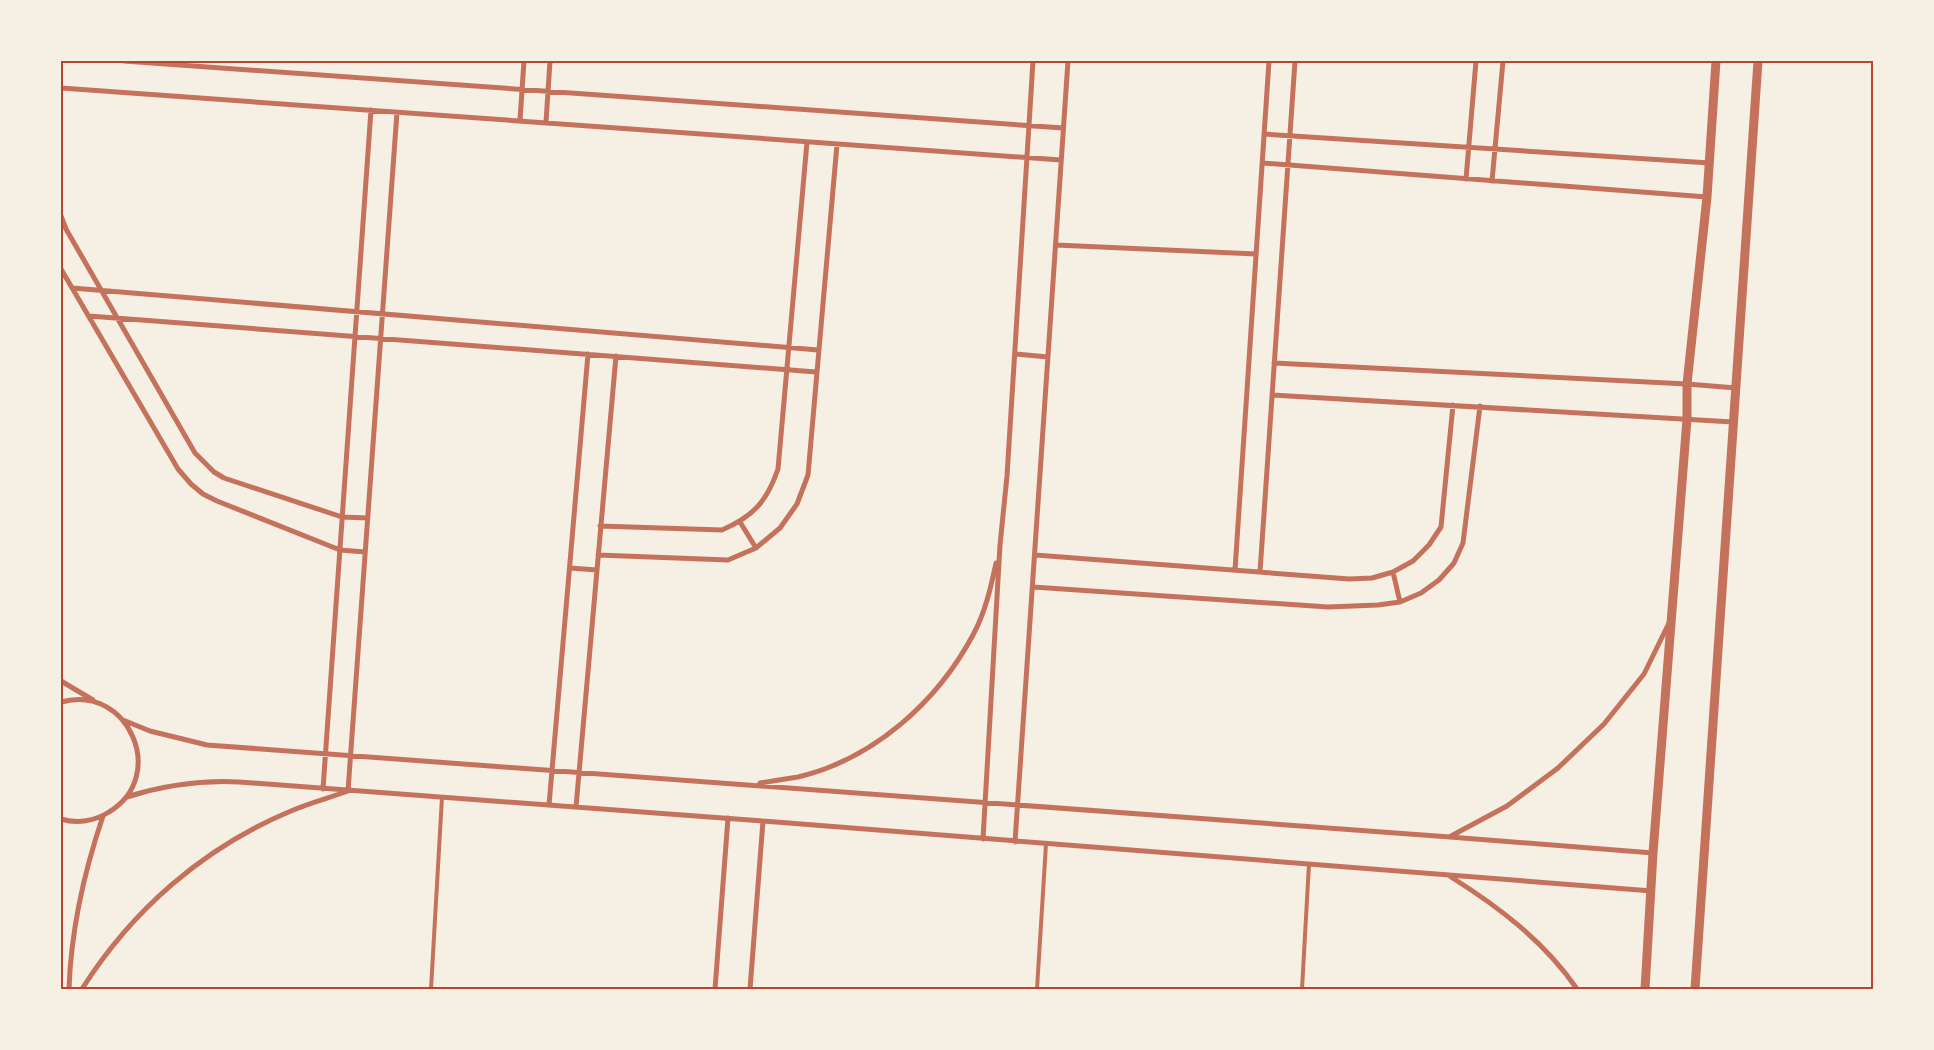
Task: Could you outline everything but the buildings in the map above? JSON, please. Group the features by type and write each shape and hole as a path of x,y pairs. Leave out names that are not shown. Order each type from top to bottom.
{"street":[{"path":"124,61 1063,128"},
{"path":"520,120 524,61"},
{"path":"546,122 550,61"},
{"path":"983,839 1000,545 1015,354 1034,61"},
{"path":"1015,842 1068,61"},
{"path":"1235,570 1269,61"},
{"path":"1260,572 1295,61"},
{"path":"1466,179 1476,61"},
{"path":"1492,181 1503,61"},
{"path":"1645,989 1670,620 1687,419 1687,384 1707,197 1716,61"},
{"path":"1695,989 1758,61"},
{"path":"61,88 1061,160"},
{"path":"323,789 371,110"},
{"path":"348,791 397,112"},
{"path":"1264,134 1710,163"},
{"path":"600,526 722,530 740,522 758,508 771,490 778,469 807,142"},
{"path":"598,555 728,560 756,548 780,528 797,504 808,475 837,144"},
{"path":"1262,163 1707,197"},
{"path":"61,216 66,229 195,452 214,472 224,478 342,517 368,518"},
{"path":"1056,245 1256,254"},
{"path":"61,270 165,448 191,484 203,494 217,501 340,550 365,552"},
{"path":"72,288 818,350"},
{"path":"89,316 816,372"},
{"path":"549,805 588,354"},
{"path":"1015,354 1048,357"},
{"path":"576,807 616,356"},
{"path":"1274,363 1736,388"},
{"path":"1272,395 1733,422"},
{"path":"1035,555 1349,579 1372,578 1393,572 1418,556 1429,546 1441,527 1453,405"},
{"path":"1032,587 1328,607 1400,602 1421,593 1439,580 1454,563 1463,543 1480,406"},
{"path":"740,522 756,548"},
{"path":"753,784 799,776 843,761 883,738 919,708 950,673 974,634 991,590 1000,545"},
{"path":"570,568 597,570"},
{"path":"1393,572 1400,602"},
{"path":"1450,836 1514,801 1558,768 1604,724 1644,674 1670,620"},
{"path":"61,681 111,710 123,720 132,734 138,750 138,767 134,783 127,797 116,808 103,816 86,821 61,819"},
{"path":"61,702 82,700 98,703"},
{"path":"123,720 159,734 207,744 1450,836 1653,853"},
{"path":"127,797 154,788 210,781 728,818 1652,891"},
{"path":"82,989 101,958 140,912 186,872 236,838 291,811 348,791"},
{"path":"69,989 70,964 79,904 87,867 103,816"},
{"path":"715,989 728,818"},
{"path":"750,989 763,821"},
{"path":"1448,875 1483,897 1516,922 1545,950 1577,989"}],"lane":[{"path":"431,989 442,797"},
{"path":"1037,989 1046,844"},
{"path":"1302,989 1309,864"}]}
